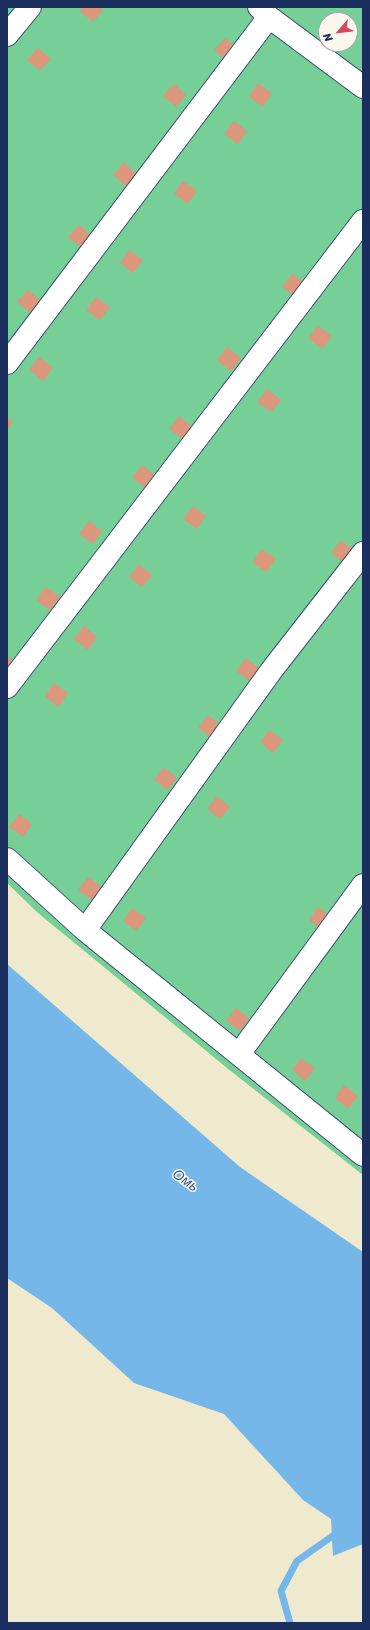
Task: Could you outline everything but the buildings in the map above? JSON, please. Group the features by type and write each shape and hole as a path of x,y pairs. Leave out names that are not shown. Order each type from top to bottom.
{"lane":[{"path":"7,35 30,7"},
{"path":"7,363 264,12 363,87"},
{"path":"7,687 363,221"},
{"path":"85,930 271,671 363,553"},
{"path":"7,859 85,930 363,1155"},
{"path":"239,1054 363,884"}],"green space":[{"path":"7,7 363,7 363,1175 227,1068 38,913 7,883"}],"water":[{"name":"Омь","path":"7,964 240,1167 363,1252 363,1544 333,1556 331,1519 303,1500 224,1414 134,1383 52,1308 7,1278"}],"waterway":[{"path":"290,1623 281,1591 297,1561 339,1533"}]}
